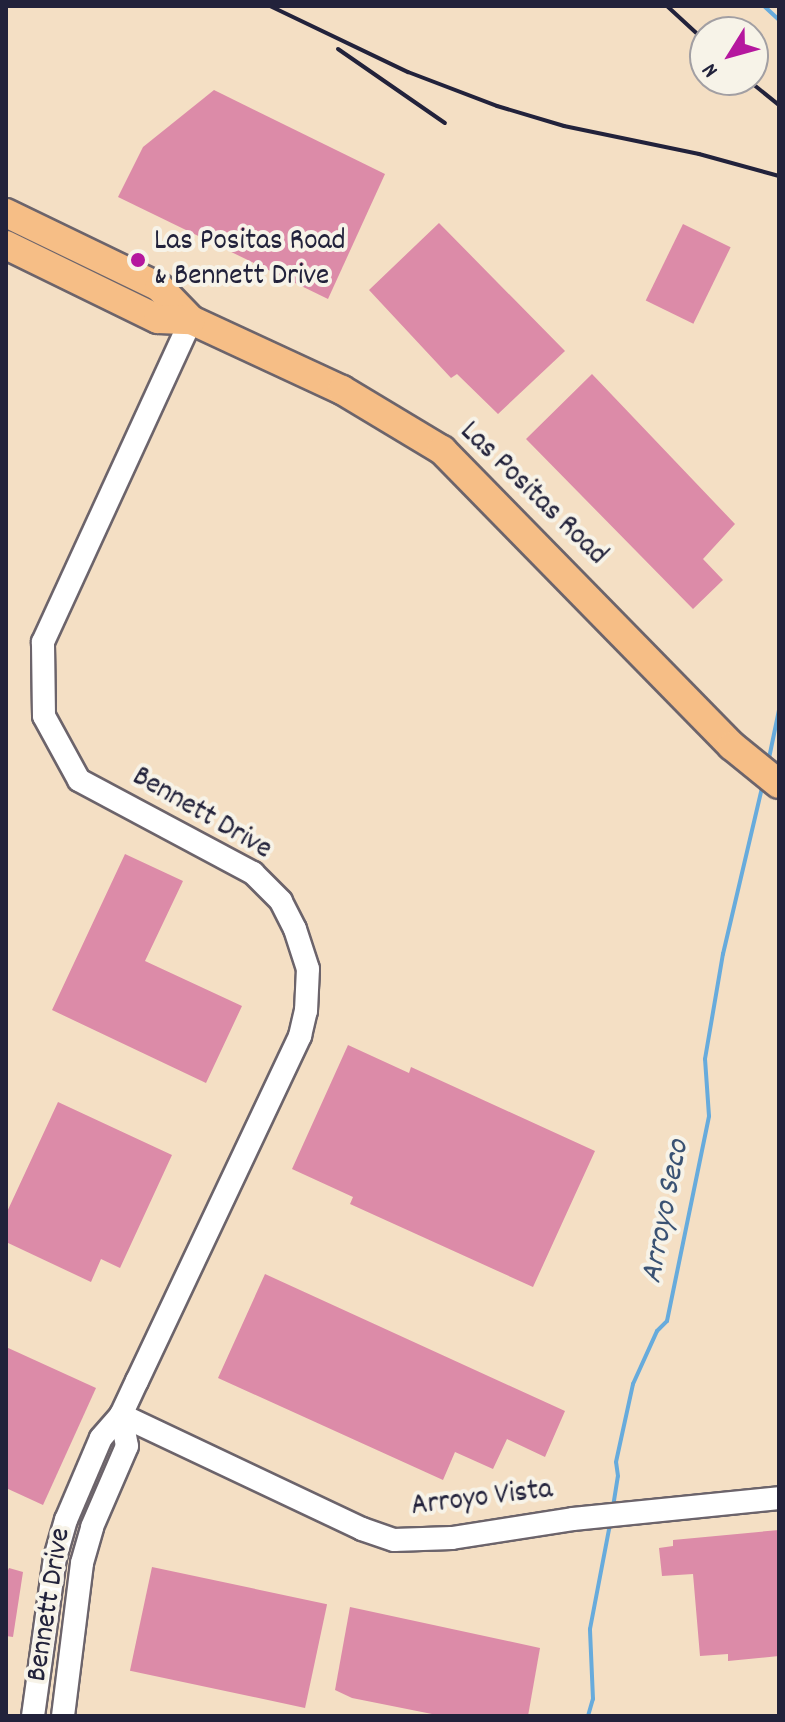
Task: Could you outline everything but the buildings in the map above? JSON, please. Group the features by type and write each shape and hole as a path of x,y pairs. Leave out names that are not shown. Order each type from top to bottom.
{"main road":[{"name":"Las Positas Road","path":"6,213 159,287 191,320 342,390 442,450 732,746 779,784"},
{"name":"Las Positas Road","path":"6,245 158,319 191,320"}],"street":[{"name":"Bennett Drive","path":"33,1716 55,1558 66,1520 101,1438 121,1415 300,1036 306,1011 308,969 295,929 281,901 253,873 79,780 44,716 43,642 191,320"},
{"name":"Bennett Drive","path":"63,1716 82,1563 92,1527 127,1446 121,1415"},
{"name":"Arroyo Vista","path":"121,1415 362,1529 394,1540 452,1538 595,1517 779,1498"}],"waterway":[{"path":"764,6 779,20"},
{"name":"Arroyo Seco","path":"768,763 779,710"},
{"name":"Arroyo Seco","path":"613,1507 618,1476 616,1462 633,1384 657,1331 667,1321 709,1116 705,1059 723,954 763,783"},
{"name":"Arroyo Seco","path":"588,1716 593,1699 590,1629 610,1524"}],"railway":[{"path":"270,6 408,72 497,106 564,126 699,154 779,176"},
{"path":"667,6 689,26"},
{"path":"338,49 445,123"},
{"path":"768,96 779,105"}],"place":[{"name":"Las Positas Road & Bennett Drive","path":"138,260"}]}
